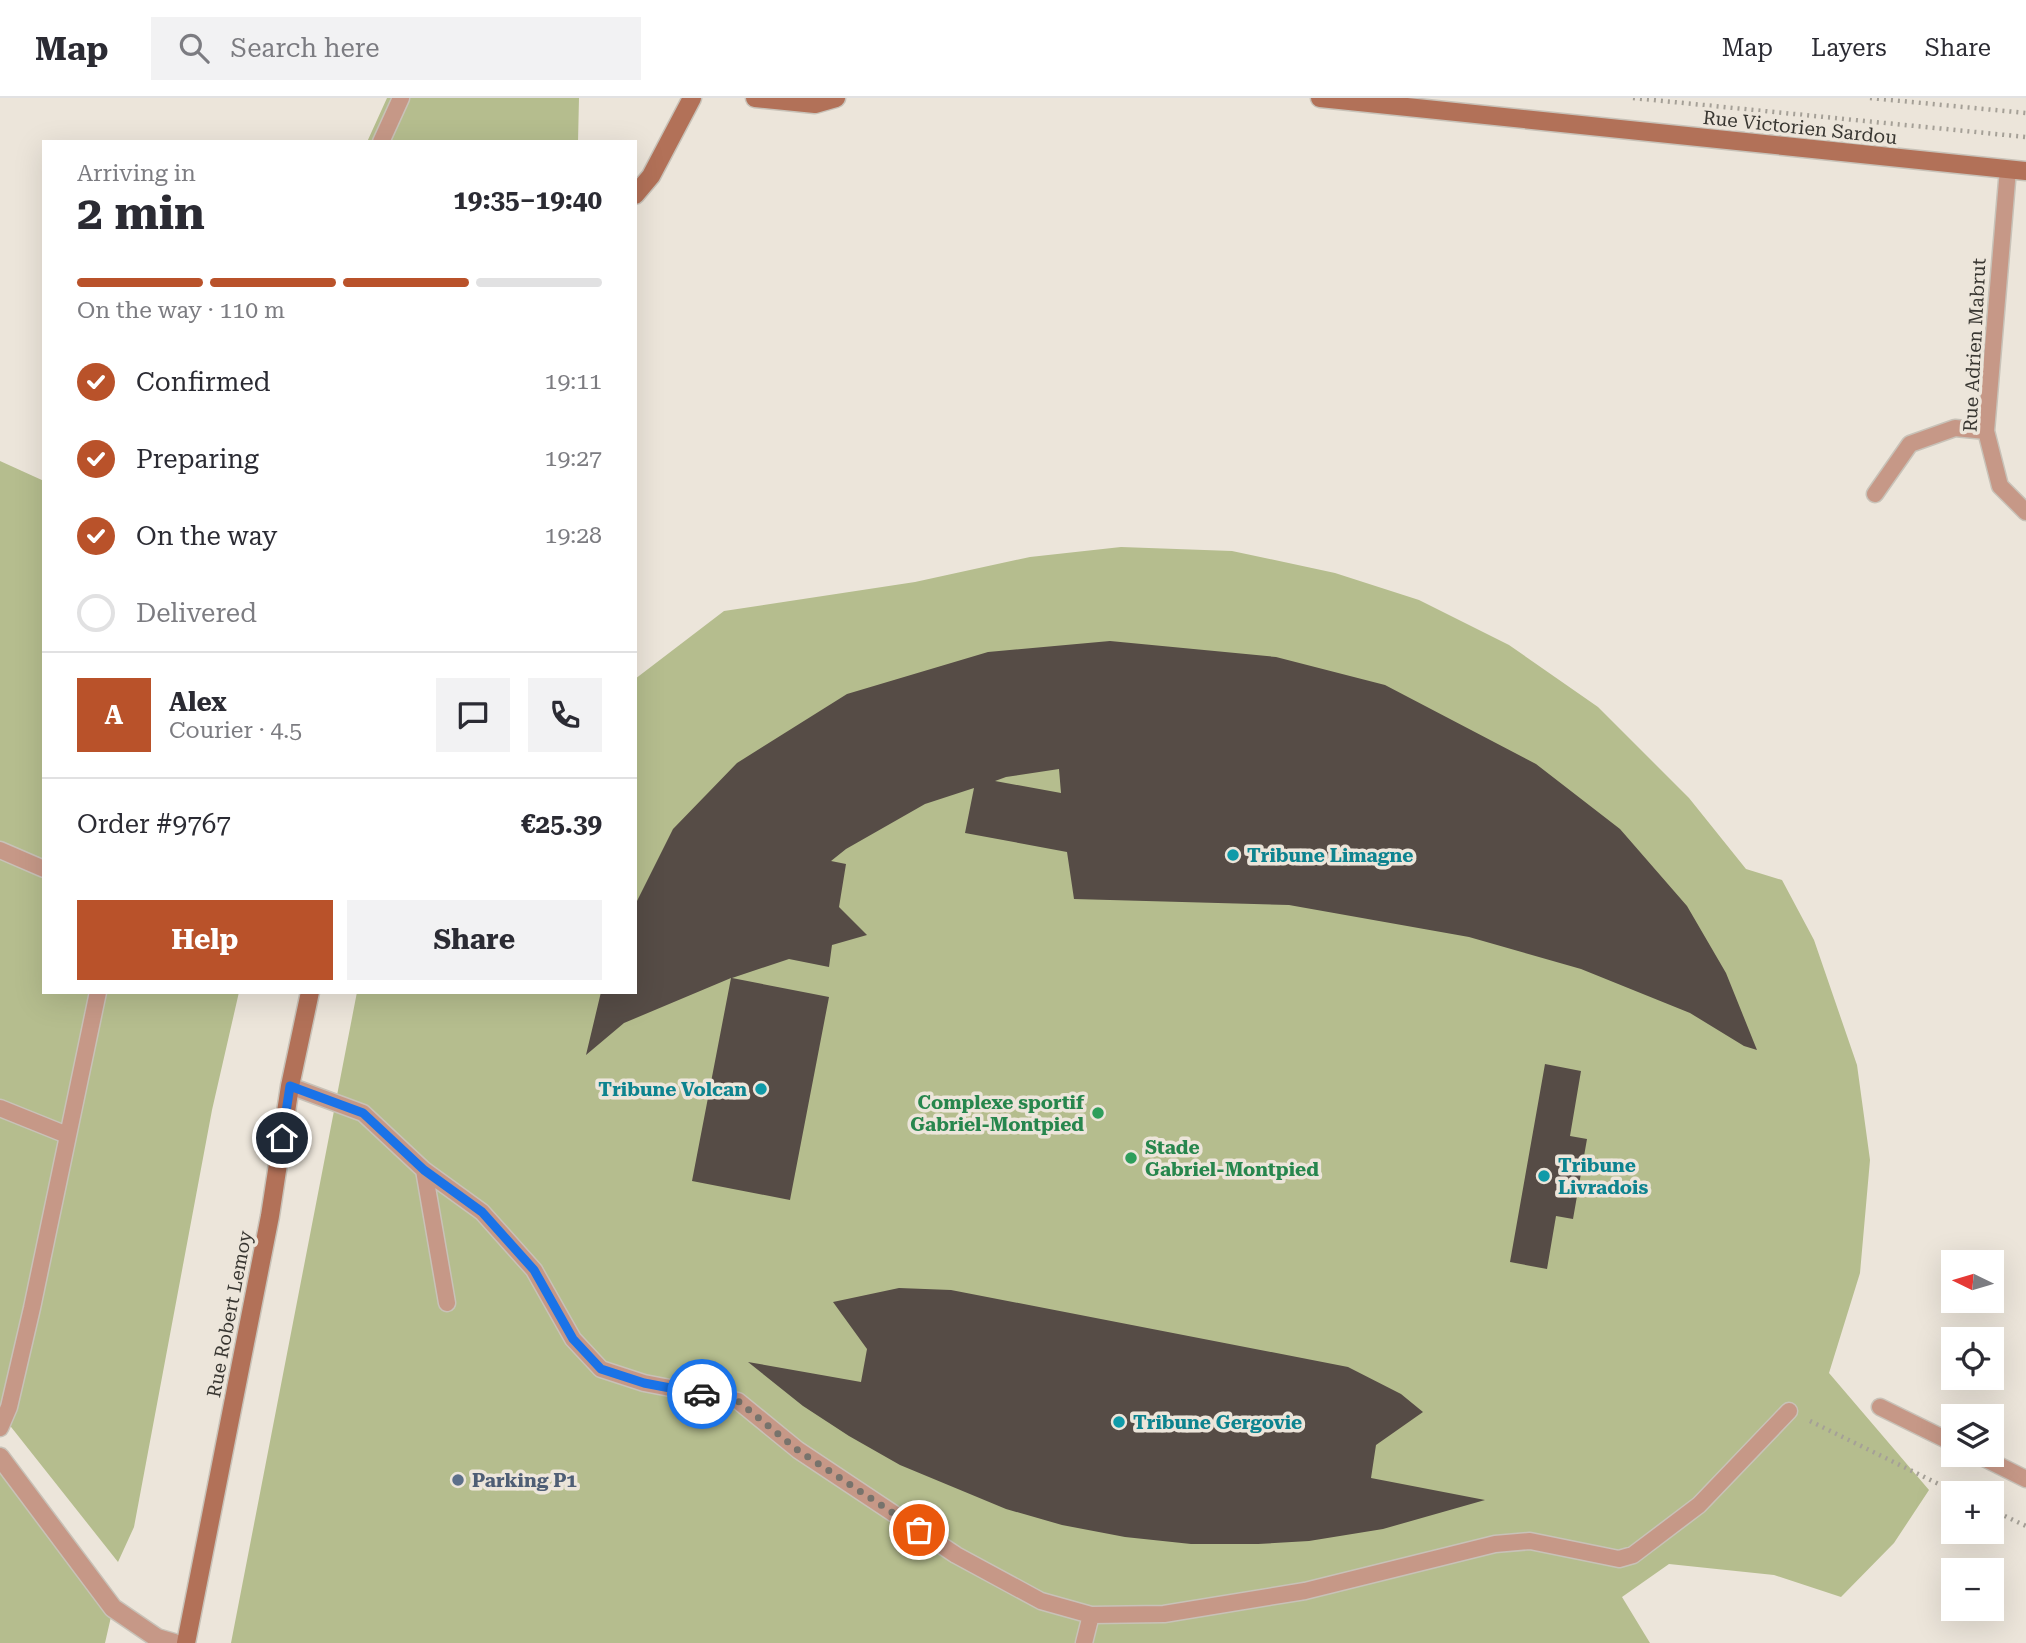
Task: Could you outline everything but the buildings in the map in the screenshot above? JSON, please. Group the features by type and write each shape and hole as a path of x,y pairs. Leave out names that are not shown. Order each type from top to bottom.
{"main road":[{"path":"637,193 651,176 692,98"},
{"path":"755,98 815,104 836,98"},
{"name":"Rue Victorien Sardou","path":"1320,98 2026,171"},
{"name":"Rue Robert Lemoy","path":"186,1643 270,1216 290,1086 310,994"}],"street":[{"path":"0,1458 113,1608 157,1638 174,1643"}],"lane":[{"path":"382,140 401,98"},
{"name":"Rue Adrien Mabrut","path":"2008,169 1986,431 2000,486 2026,512"},
{"path":"1875,494 1910,444 1955,428 1986,431"},
{"path":"0,850 42,868"},
{"path":"0,1428 9,1407 30,1320 98,994"},
{"path":"290,1086 363,1113 424,1170 482,1212 534,1270 573,1339 601,1369 644,1383 738,1401 799,1451 956,1555 1041,1601 1091,1615 1164,1614 1306,1591 1495,1544 1530,1541 1619,1559 1633,1555 1699,1504 1789,1411"},
{"path":"0,1108 67,1135"},
{"path":"424,1170 447,1303"},
{"path":"1880,1407 1941,1437"},
{"path":"2002,1467 2026,1479"},
{"path":"1084,1643 1091,1615"}],"path":[{"path":"1633,98 2026,137"},
{"path":"1870,98 2026,113"},
{"path":"1789,1411 1941,1485"},
{"path":"2004,1516 2026,1526"}],"green space":[{"path":"387,98 579,98 578,140 368,140"},
{"path":"0,461 42,480 42,994 239,994 212,1110 134,1527 118,1562 0,1413"},
{"name":"Complexe sportif Gabriel-Montpied","path":"1121,547 1232,551 1335,573 1419,600 1509,645 1598,707 1689,798 1746,869 1782,880 1814,940 1857,1065 1870,1160 1860,1273 1829,1373 1929,1490 1894,1543 1841,1597 1774,1575 1669,1564 1622,1597 1650,1643 231,1643 357,994 637,994 637,677 724,611 915,582 1030,557"},
{"path":"0,1458 113,1608 105,1643 0,1643"}],"way so far":[{"path":"702,1394 738,1401 799,1451 919,1530"}],"place":[{"name":"Tribune Limagne","path":"1233,855"},
{"name":"Tribune Volcan","path":"761,1089"},
{"name":"Complexe sportif Gabriel-Montpied","path":"1098,1113"},
{"name":"Stade Gabriel-Montpied","path":"1131,1158"},
{"name":"Tribune Livradois","path":"1544,1176"},
{"name":"Tribune Gergovie","path":"1119,1422"},
{"name":"Parking P1","path":"458,1480"}],"route":[{"path":"282,1138 290,1086 363,1113 424,1170 482,1212 534,1270 573,1339 601,1369 644,1383 702,1394"}]}
